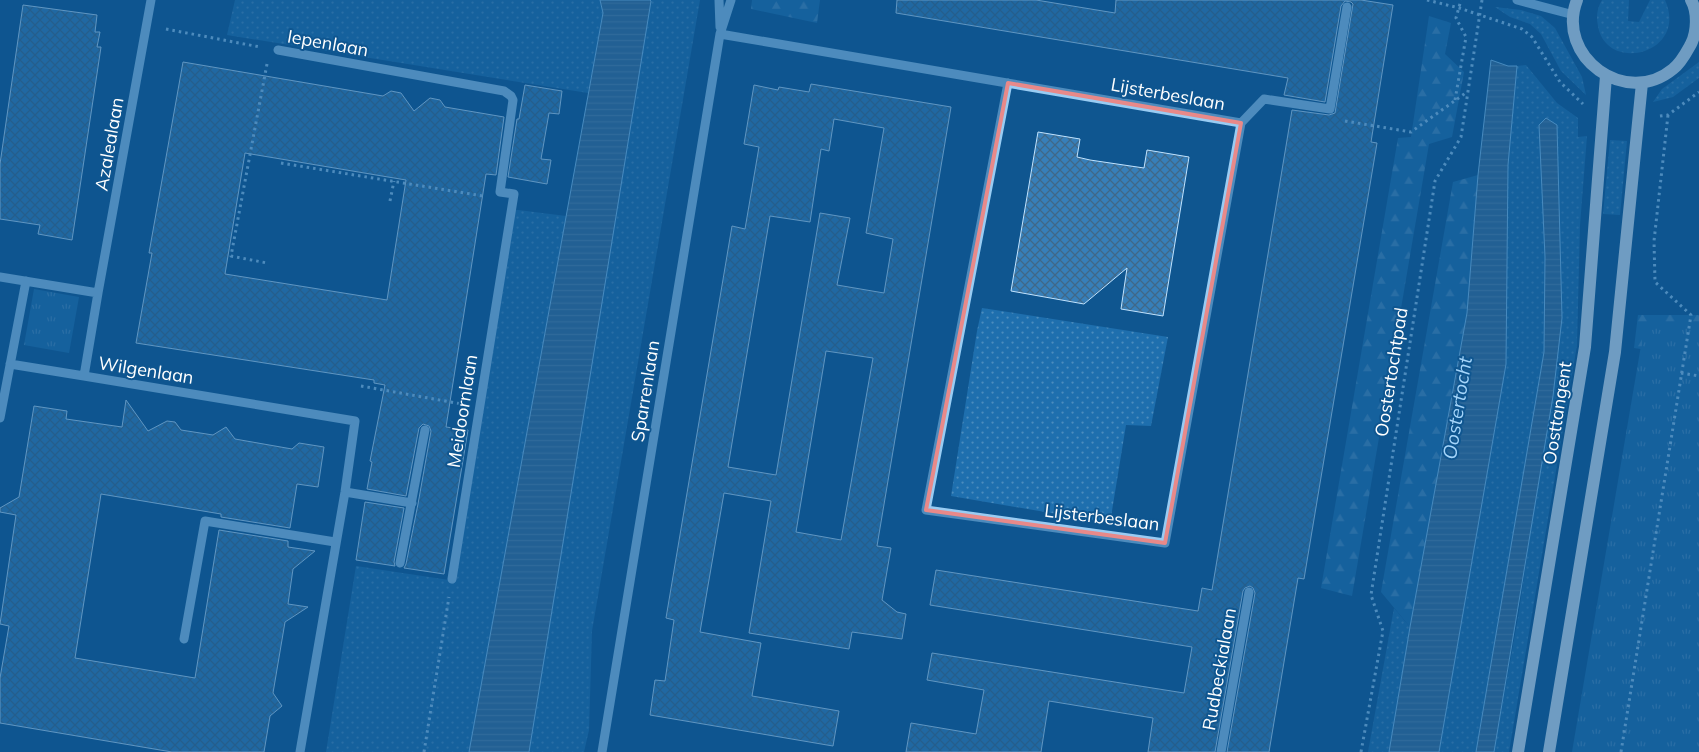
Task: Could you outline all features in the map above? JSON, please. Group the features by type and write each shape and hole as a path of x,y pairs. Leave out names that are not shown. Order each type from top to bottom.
{"main road":[{"path":"1577,0 1574,15 1575,36 1581,52 1592,66 1606,76 1623,82 1642,82 1659,78 1674,69 1696,41 1695,5"},
{"name":"Oosttangent","path":"1518,752 1585,347 1606,76"},
{"path":"1550,752 1615,352 1642,82"}],"street":[{"name":"Azalealaan","path":"98,293 151,0"},
{"name":"Sparrenlaan","path":"719,0 720,34"},
{"name":"Sparrenlaan","path":"602,752 720,34 731,0"},
{"path":"1517,0 1574,15"},
{"path":"1242,123 1264,99 1330,109 1347,7"},
{"name":"Lijsterbeslaan","path":"720,34 1008,83 1242,123 1165,543 926,510 1008,83"},
{"name":"Iepenlaan","path":"278,50 504,91 511,96 514,105 500,192"},
{"name":"Meidoornlaan","path":"452,579 514,194 500,192"},
{"path":"0,277 98,293"},
{"path":"0,418 26,281"},
{"name":"Wilgenlaan","path":"98,293 84,376 355,421 345,492"},
{"path":"10,364 84,376"},
{"path":"400,563 425,430"},
{"path":"300,752 345,492 412,503"},
{"path":"184,639 205,521 335,542"},
{"name":"Rudbeckialaan","path":"1221,752 1249,592"}],"path":[{"path":"1427,0 1459,8 1522,29 1532,37 1560,82 1580,103 1586,106"},
{"path":"1455,101 1466,37 1456,18 1461,0"},
{"name":"Oostertochtpad","path":"1361,752 1383,631 1371,595 1435,181 1461,137 1482,0"},
{"name":"Iepenlaan","path":"147,26 278,50"},
{"path":"267,263 231,256 267,63 269,58 278,50"},
{"path":"1330,109 1340,121 1411,132 1468,92"},
{"path":"1621,752 1691,314 1655,282 1654,241 1668,115 1699,92"},
{"path":"281,163 490,197 500,192"},
{"path":"390,201 394,181"},
{"path":"1681,373 1699,376"},
{"path":"360,386 479,408"},
{"path":"424,752 452,579"}],"highlighted area":[{"path":"1008,83 1241,123 1165,543 926,510"}],"green space":[{"path":"235,0 600,0 603,13 588,93 227,35"},
{"path":"650,0 700,0 592,631 589,730 584,752 529,752"},
{"path":"752,0 820,0 817,23 751,9"},
{"path":"1602,0 1629,0 1628,21 1639,22 1650,0 1665,0 1669,19 1666,34 1656,45 1644,51 1629,53 1615,50 1604,41 1598,26 1597,13"},
{"path":"1495,7 1521,10 1541,16 1555,28 1582,77 1586,95 1561,71 1541,34 1530,24 1510,17"},
{"path":"1429,16 1451,23 1445,54 1464,72 1452,137 1429,144 1352,596 1321,588 1398,138 1411,137"},
{"path":"1699,62 1699,78 1673,97 1653,102 1662,89"},
{"path":"1526,65 1557,103 1578,118 1578,137 1587,136 1580,225 1577,345 1509,752 1494,752 1518,617 1562,319 1557,126 1545,257 1544,352 1476,752 1439,752 1506,364 1508,165 1517,66"},
{"path":"1610,140 1627,141 1620,215 1603,214"},
{"path":"1478,175 1467,313 1410,627 1381,592 1453,182"},
{"path":"510,209 566,216 469,752 326,752 356,566 449,580"},
{"path":"34,289 79,297 69,353 24,345"},
{"path":"982,308 1168,337 1151,426 1126,425 1110,523 951,496"},
{"path":"1638,315 1699,315 1699,358 1634,348"},
{"path":"1645,322 1699,325 1699,752 1572,752"},
{"path":"1394,608 1410,627 1389,752 1368,752"}],"water":[{"path":"600,0 651,1 529,752 469,752 603,13"},
{"name":"Oostertocht","path":"1491,60 1508,66 1517,66 1508,165 1506,364 1439,752 1389,752 1467,313 1478,175"},
{"path":"1546,118 1557,125 1562,318 1553,396 1494,752 1476,752 1544,352 1545,257 1539,125"}],"building":[{"path":"897,0 1036,0 1115,13 1116,0 1361,0 1393,5 1371,142 1377,143 1304,579 1298,578 1269,752 1227,752 1255,593 1250,586 1243,591 1215,752 1148,752 1153,718 1049,701 1041,752 906,752 911,723 976,734 984,690 927,680 932,653 1184,693 1192,647 930,605 936,570 1198,611 1202,588 1212,590 1292,110 1329,115 1335,113 1353,4 1345,1 1341,6 1325,102 1284,95 1288,78 896,13"},
{"path":"23,5 97,15 95,32 100,32 97,47 101,47 72,240 38,234 40,225 0,219 0,164"},
{"path":"183,62 383,96 391,91 401,93 414,111 430,98 440,100 445,107 504,117 496,175 486,174 446,427 468,430 444,574 404,568 431,431 429,426 423,424 419,428 406,496 367,489 372,462 370,461 385,385 374,383 374,380 136,343 152,253 149,253","holes":["245,153 406,180 387,300 225,274"]},
{"path":"811,84 951,107 877,546 891,548 882,600 897,612 906,614 902,639 852,632 849,649 749,633 771,501 724,493 700,632 761,643 752,696 839,711 833,746 650,715 655,680 665,681 674,620 666,618 732,226 745,229 759,147 744,144 754,85 778,90 779,87 809,92","holes":["834,119 884,128 866,233 893,239 884,293 837,285 850,218 820,213 776,475 728,467 770,216 810,222 821,149 829,151","826,351 873,358 841,540 796,532"]},
{"path":"525,85 562,91 559,114 549,113 541,159 551,160 547,184 508,177 517,119 519,119"},
{"path":"1038,132 1080,139 1077,157 1090,160 1144,168 1147,150 1189,157 1163,316 1121,309 1127,268 1084,304 1011,291"},
{"path":"126,400 148,431 167,421 175,422 181,430 213,435 226,427 235,439 292,449 299,443 324,447 318,487 297,484 290,528 221,517 221,514 101,494 75,658 195,678 219,530 288,541 288,547 315,551 293,569 288,604 308,607 285,622 273,693 282,706 270,716 264,752 172,752 0,723 0,678 9,626 0,624 16,515 0,512 0,508 19,497 34,406 67,411 66,419 122,427"},
{"path":"365,502 404,508 394,562 395,566 356,560"}]}
